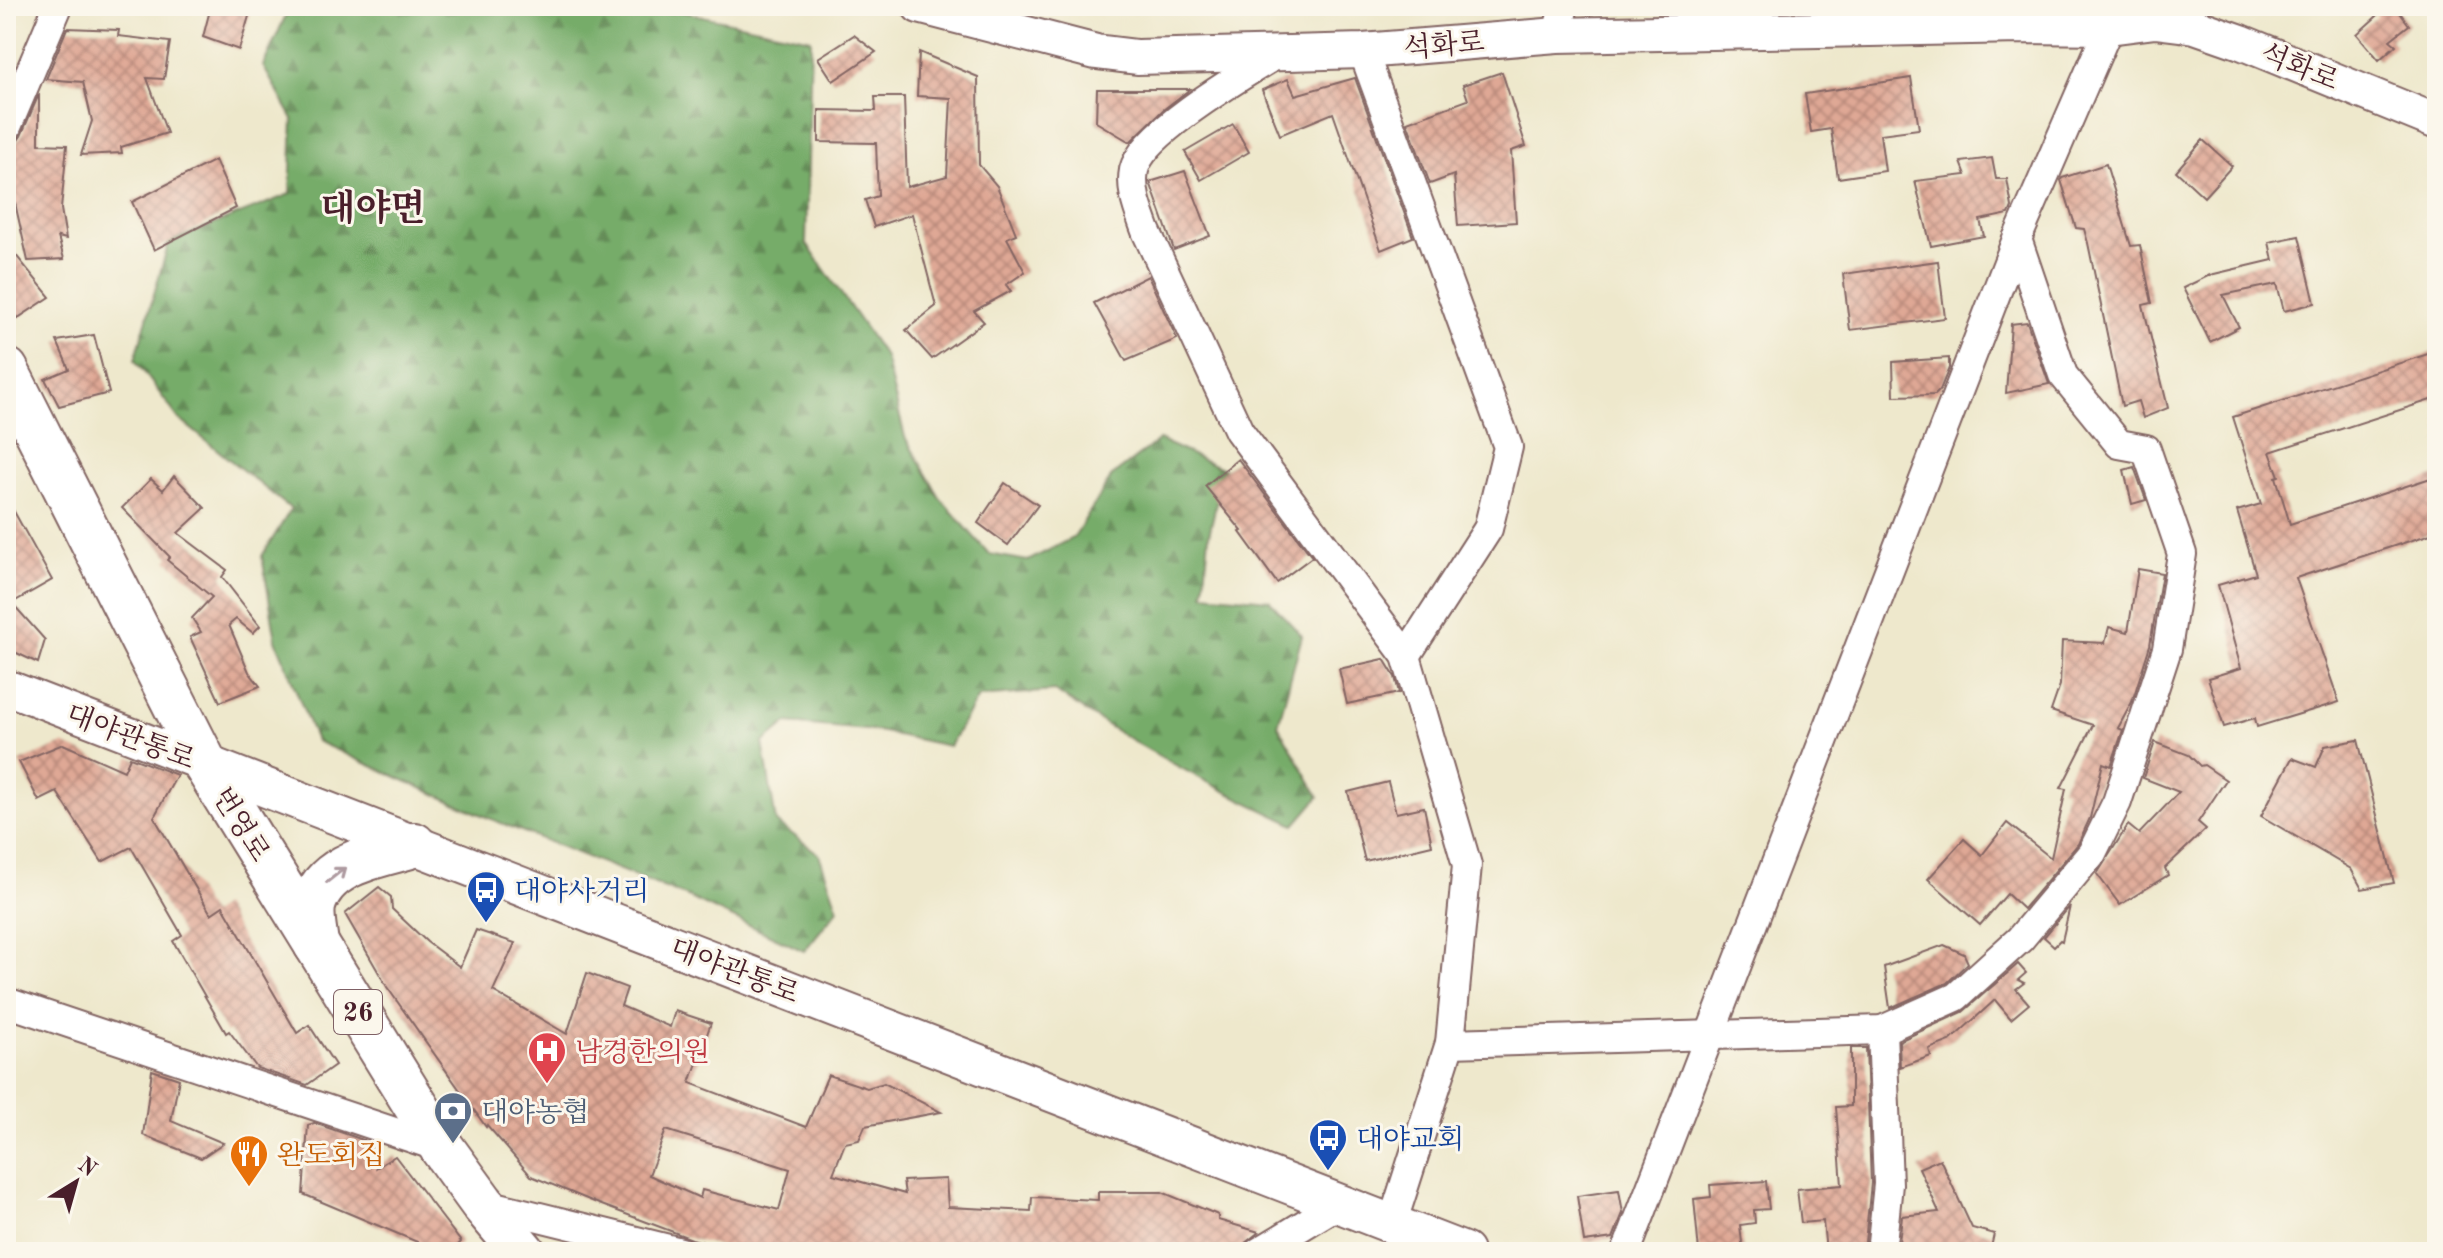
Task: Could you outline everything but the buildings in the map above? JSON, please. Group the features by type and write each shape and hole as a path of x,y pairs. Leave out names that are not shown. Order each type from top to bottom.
{"main road":[{"name":"번영로","path":"6,370 205,764 442,1148 523,1252"},
{"name":"대야관통로","path":"205,764 1464,1252"},
{"path":"316,944 313,907 329,877 351,864 414,845"}],"street":[{"path":"6,129 58,6"},
{"name":"석화로","path":"919,6 1096,52 1188,57 1363,51 1560,20 2109,27 2159,14 2241,42 2437,122"},
{"path":"1626,1252 2017,239 2109,27"},
{"path":"1363,51 1508,447 1488,529 1406,656"},
{"path":"1277,54 1197,103 1143,152 1134,169 1134,199 1239,431 1406,656 1467,865 1450,1043 1392,1224"},
{"path":"1450,1043 1882,1030 1956,997 2020,939 2092,853 2117,802 2167,649 2182,554 2146,449 2119,444 2063,375 2017,239"},
{"name":"대야관통로","path":"6,687 205,764"},
{"path":"6,1002 442,1148"},
{"path":"1881,1252 1888,1184 1882,1030"},
{"path":"482,1203 681,1252"},
{"path":"1259,1252 1338,1204"}],"green space":[{"path":"290,6 655,6 811,39 806,243 885,357 905,437 940,498 989,554 1028,561 1074,537 1112,476 1159,440 1224,469 1209,535 1204,594 1269,600 1302,636 1278,725 1319,797 1295,825 1172,763 1055,691 978,697 949,746 878,731 787,723 763,743 776,822 819,854 838,909 804,951 688,897 491,819 316,741 276,640 262,556 291,509 179,419 135,360 169,242 290,194 293,119 263,66"}],"place":[{"name":"대야사거리","path":"486,924"},
{"name":"남경한의원","path":"547,1085"},
{"name":"대야농협","path":"453,1145"},
{"name":"대야교회","path":"1328,1172"},
{"name":"완도회집","path":"249,1188"}],"district":[{"name":"대야면","path":"373,207"}]}
